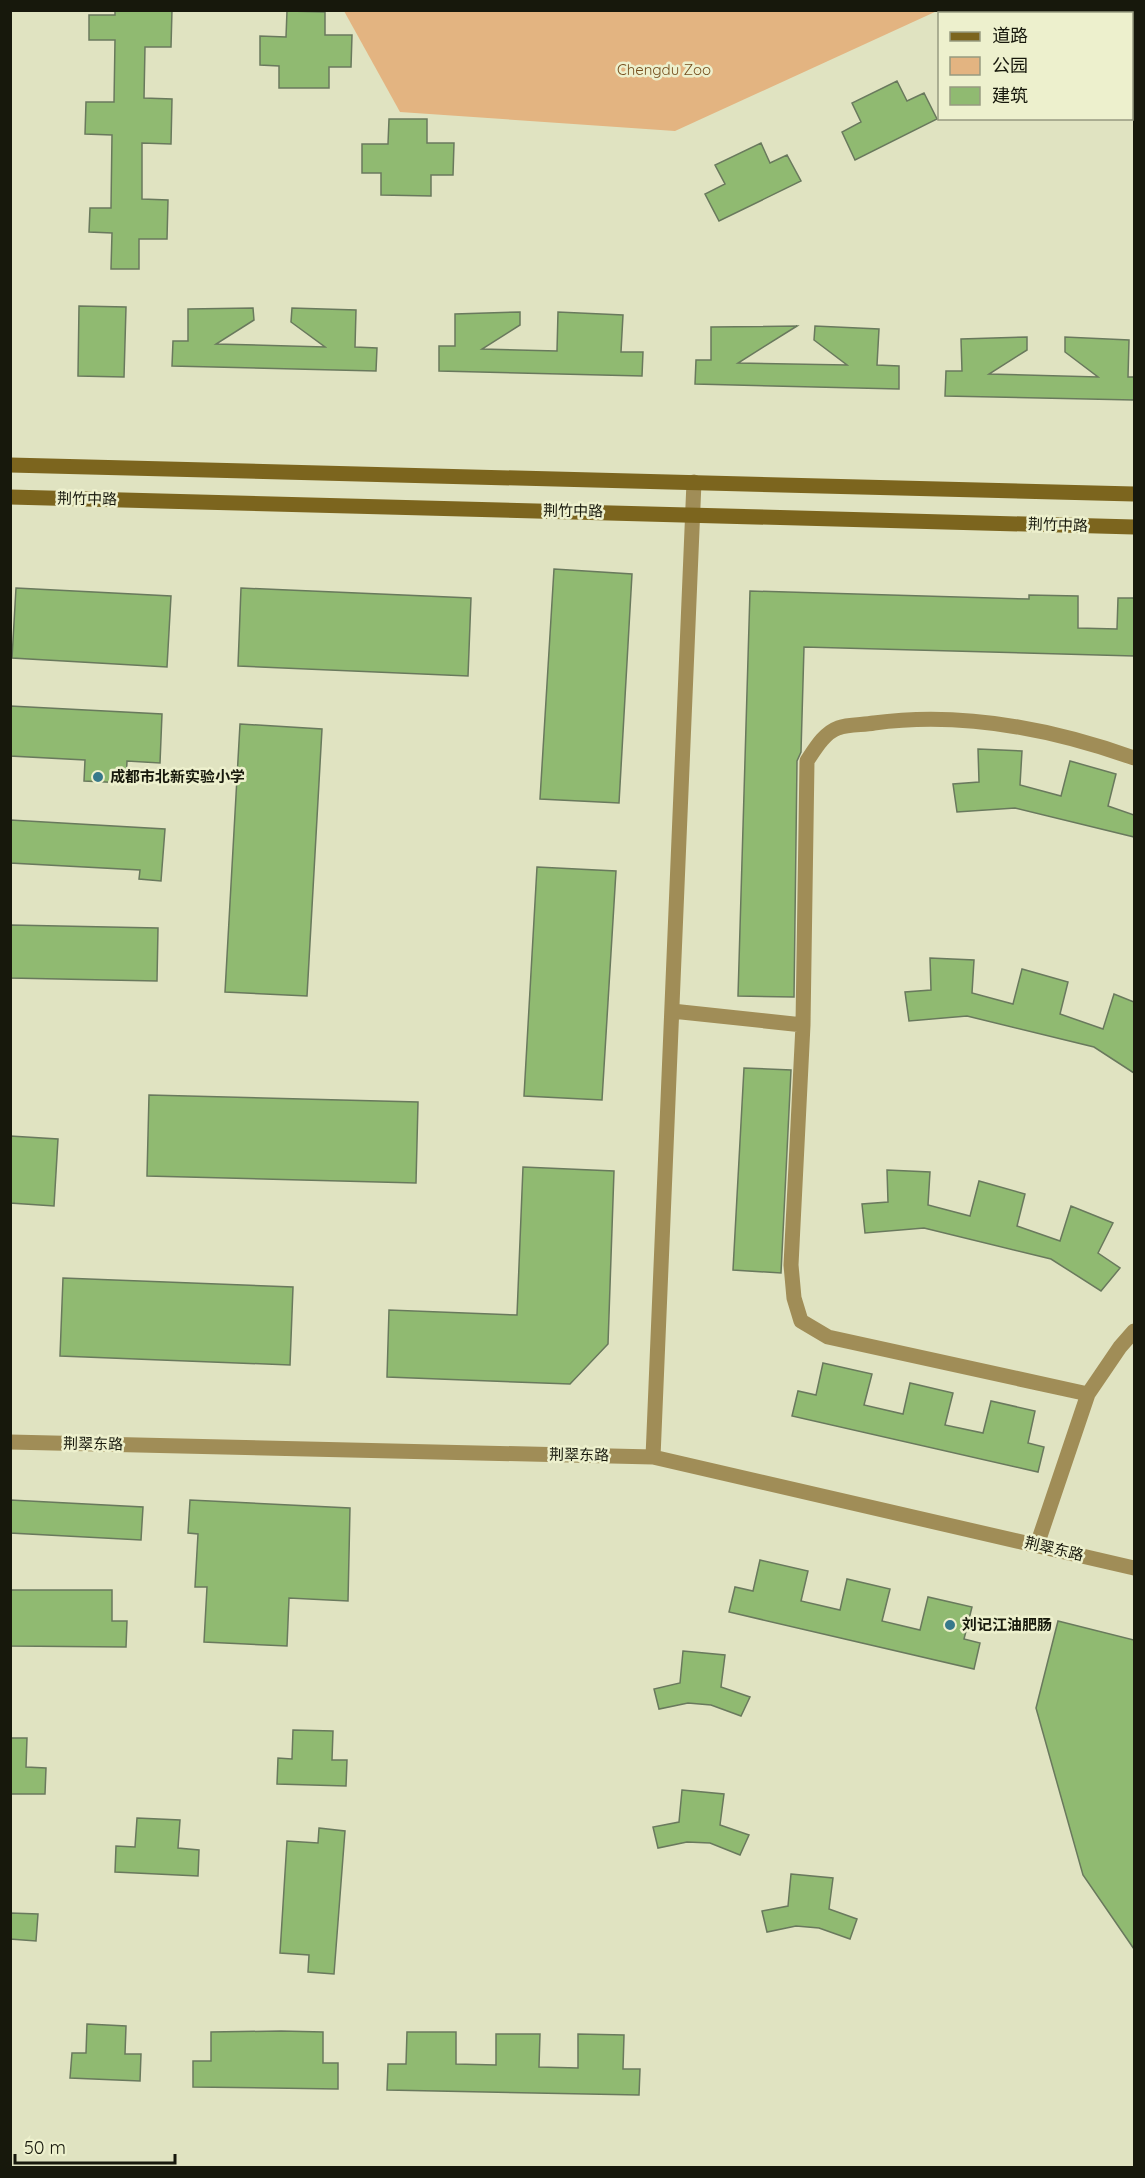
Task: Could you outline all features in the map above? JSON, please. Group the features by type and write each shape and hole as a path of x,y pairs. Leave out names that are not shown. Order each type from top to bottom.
{"main road":[{"path":"10,465 1134,494"},
{"name":"荆竹中路","path":"10,497 1134,527"}],"street":[{"path":"653,1457 694,482"},
{"path":"1088,1394 828,1337 801,1321 794,1298 791,1265 802,1025 807,761 820,741 837,728 895,720 1005,723 1096,744 1134,758"},
{"path":"672,1011 802,1025"},
{"path":"1037,1545 1088,1394 1119,1347 1134,1331"},
{"name":"荆翠东路","path":"10,1442 653,1457 1134,1568"}],"green space":[{"name":"Chengdu Zoo","path":"344,11 937,11 675,131 400,112"}],"building":[{"path":"115,10 172,10 171,47 145,47 144,98 172,99 171,144 142,143 142,199 168,200 167,239 139,239 139,269 111,269 112,233 89,232 90,208 111,208 112,135 85,134 86,102 114,102 115,40 89,40 89,15 115,15"},
{"path":"287,11 325,12 325,35 352,35 351,67 329,67 329,88 279,88 279,66 260,65 260,36 286,37"},
{"path":"897,81 907,101 924,93 937,119 855,160 842,132 861,122 852,103"},
{"path":"389,119 427,119 427,143 454,143 453,175 431,175 431,196 381,195 381,173 362,173 362,144 388,144"},
{"path":"761,143 770,163 787,155 801,181 719,221 705,194 725,184 715,165"},
{"path":"79,306 126,307 124,377 78,376"},
{"path":"253,308 254,320 216,344 325,347 291,322 292,308 356,310 355,347 377,348 376,371 172,366 173,341 188,341 188,309"},
{"path":"520,312 520,325 482,349 557,351 558,312 623,315 621,352 643,352 642,376 439,371 439,346 455,346 455,314"},
{"path":"797,326 738,363 847,365 814,340 815,326 879,329 877,365 899,366 899,389 695,384 696,360 711,360 711,327"},
{"path":"1027,337 1027,350 989,374 1098,377 1065,352 1065,337 1129,340 1128,377 1134,377 1134,400 945,396 946,371 962,371 961,339"},
{"path":"554,569 632,574 619,803 540,799"},
{"path":"16,588 171,596 167,667 12,658"},
{"path":"241,588 471,598 468,676 238,666"},
{"path":"750,591 1029,599 1029,595 1078,596 1078,628 1117,629 1118,598 1134,598 1134,656 804,647 801,752 797,761 794,997 738,996"},
{"path":"10,706 162,714 160,763 127,761 126,783 84,781 85,760 10,756"},
{"path":"240,724 322,729 307,996 225,992"},
{"path":"978,749 1022,751 1020,785 1061,796 1070,761 1116,774 1108,806 1134,815 1134,837 1015,808 957,812 953,784 979,782"},
{"path":"10,820 165,829 161,881 139,879 140,870 10,863"},
{"path":"537,867 616,871 602,1100 524,1096"},
{"path":"10,925 158,928 157,981 10,978"},
{"path":"930,958 974,960 972,993 1013,1004 1022,969 1068,982 1060,1014 1103,1029 1114,994 1134,1002 1134,1073 1094,1047 967,1016 909,1021 905,992 931,990"},
{"path":"744,1068 791,1070 781,1273 733,1270"},
{"path":"149,1095 418,1102 416,1183 147,1176"},
{"path":"10,1136 58,1139 54,1206 10,1203"},
{"path":"523,1167 614,1171 608,1344 570,1384 387,1377 389,1310 517,1315"},
{"path":"887,1170 930,1172 928,1205 970,1216 979,1181 1025,1194 1017,1226 1060,1241 1071,1206 1113,1223 1098,1253 1120,1268 1101,1291 1051,1259 924,1228 865,1233 862,1204 888,1202"},
{"path":"63,1278 293,1287 290,1365 60,1356"},
{"path":"823,1363 872,1374 864,1405 903,1414 910,1383 953,1393 945,1425 983,1433 991,1401 1035,1411 1028,1443 1044,1447 1038,1472 792,1416 798,1391 816,1395"},
{"path":"10,1500 143,1507 141,1540 10,1533"},
{"path":"190,1500 350,1508 348,1601 289,1598 287,1646 204,1642 207,1587 195,1587 198,1534 188,1533"},
{"path":"760,1560 808,1571 801,1601 840,1610 847,1579 890,1589 882,1621 920,1630 928,1597 972,1607 964,1639 980,1643 974,1669 729,1612 735,1587 753,1591"},
{"path":"10,1590 112,1590 112,1621 127,1621 126,1647 10,1646"},
{"path":"1058,1621 1134,1640 1134,1949 1083,1875 1036,1708"},
{"path":"683,1651 725,1655 721,1687 750,1697 741,1716 711,1705 688,1703 659,1709 654,1689 680,1683"},
{"path":"293,1730 333,1731 332,1760 347,1760 346,1786 277,1784 278,1758 292,1759"},
{"path":"10,1738 27,1738 26,1767 46,1768 45,1794 10,1794"},
{"path":"682,1790 724,1794 720,1825 749,1835 740,1855 710,1843 687,1842 658,1848 653,1827 679,1822"},
{"path":"137,1818 180,1820 178,1848 199,1850 198,1876 115,1872 116,1846 135,1847"},
{"path":"319,1828 345,1831 334,1974 308,1972 309,1955 280,1953 287,1841 318,1843"},
{"path":"791,1874 833,1878 829,1909 857,1919 850,1939 819,1928 796,1926 767,1932 762,1911 788,1906"},
{"path":"10,1913 38,1914 36,1941 10,1939"},
{"path":"87,2024 126,2026 125,2054 141,2054 140,2081 70,2078 72,2053 86,2053"},
{"path":"211,2032 323,2032 323,2063 338,2063 338,2089 193,2087 193,2061 211,2061"},
{"path":"407,2032 456,2032 456,2064 496,2065 496,2034 540,2034 539,2067 578,2068 578,2034 624,2035 623,2069 640,2069 639,2095 387,2090 388,2064 406,2064"}],"place":[{"name":"成都市北新实验小学","path":"98,777"},
{"name":"刘记江油肥肠","path":"950,1625"}]}
